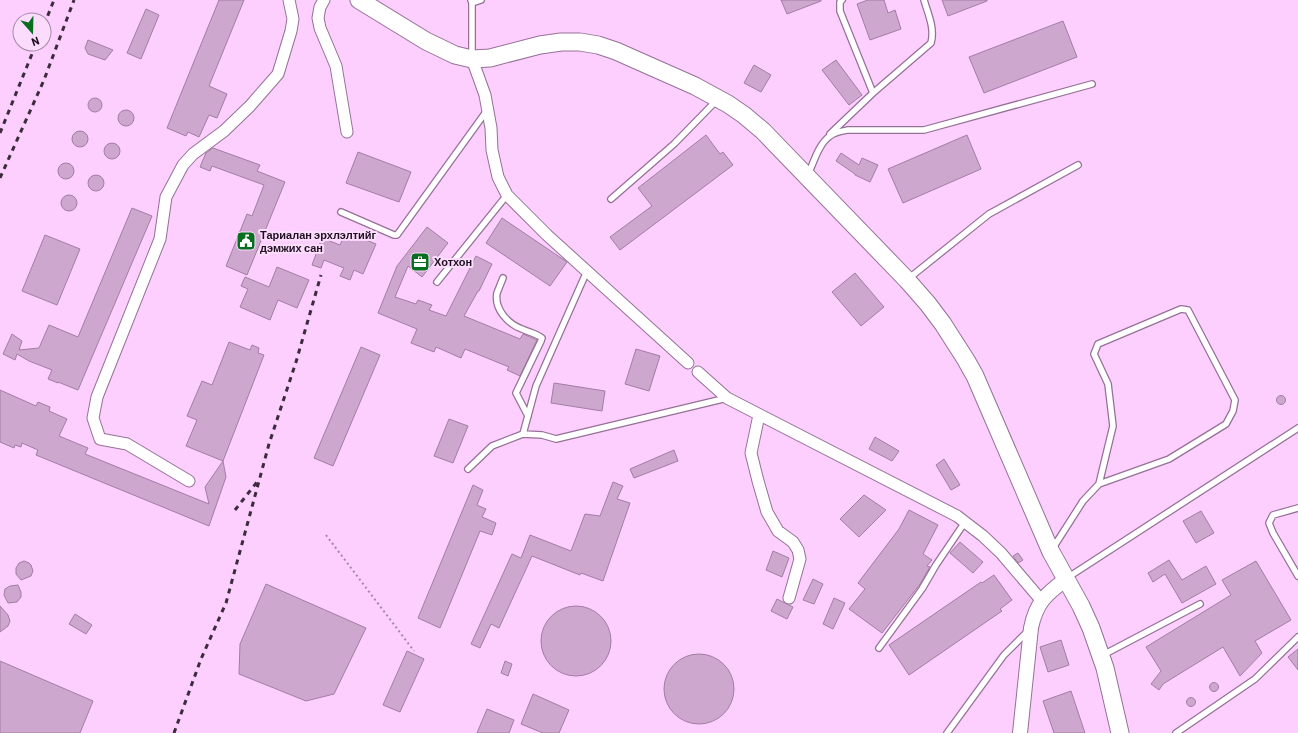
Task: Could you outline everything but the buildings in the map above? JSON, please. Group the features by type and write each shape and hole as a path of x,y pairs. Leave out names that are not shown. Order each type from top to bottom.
{"main road":[{"path":"359,0 436,46 455,55 472,59 490,58 560,42 580,42 616,51 678,78 719,99 744,114 773,140 907,280 928,304 963,354 975,376 1051,552 1065,580 1081,606 1091,628 1106,674 1120,733"}],"street":[{"path":"189,481 127,444 100,439 93,418 97,397 160,239 166,197 183,165 193,154 224,131 250,106 278,74 291,31 293,19 289,0"},
{"path":"324,0 320,8 318,18 320,28 336,66 346,132"},
{"path":"472,59 485,95 491,128 492,150 498,177 507,195 547,235 688,363"},
{"path":"698,372 727,398 957,516 983,536 1001,553 1041,600"},
{"path":"759,415 751,453 756,475 767,512 778,531 793,542 798,550 800,559 789,598"},
{"path":"1020,733 1031,628 1035,611 1041,600 1053,588 1065,580"}],"lane":[{"path":"472,59 471,2 481,0"},
{"path":"842,0 840,2 840,11 873,94"},
{"path":"807,177 817,154 829,136 873,94 931,43 933,35 932,26 924,0"},
{"path":"829,136 848,130 924,130 1092,84"},
{"path":"611,199 674,144 719,99"},
{"path":"341,212 396,235 488,109"},
{"path":"907,280 989,214 1078,165"},
{"path":"437,282 507,195"},
{"path":"523,434 536,386 587,271"},
{"path":"503,278 497,293 497,300 500,310 510,323 520,329 539,335 542,338 542,341 516,393 528,416"},
{"path":"1051,552 1083,501 1099,484 1169,459 1226,424 1233,411 1235,400 1188,310 1181,309 1098,344 1094,354 1108,384 1113,426 1099,484"},
{"path":"468,468 492,446 523,434 542,435 556,439 727,398"},
{"path":"1065,580 1298,428"},
{"path":"1298,508 1273,515 1270,523 1272,533 1298,576"},
{"path":"879,648 922,589 965,522"},
{"path":"1101,656 1200,604"},
{"path":"947,733 1004,655 1031,628"},
{"path":"1176,733 1255,678 1298,637"}],"path":[{"path":"326,535 414,651"}],"shaded area":[{"path":"0,0 1298,0 1298,733 0,733"}],"railway":[{"path":"49,12 54,0"},
{"path":"0,178 44,80 74,0"},
{"path":"0,133 33,52"},
{"path":"174,733 201,659 226,603 269,444 296,362 321,275"},
{"path":"235,510 257,482"}],"place":[{"name":"Тариалан эрхлэлтийг дэмжих сан","path":"246,241"},
{"name":"Хотхон","path":"420,262"}]}
